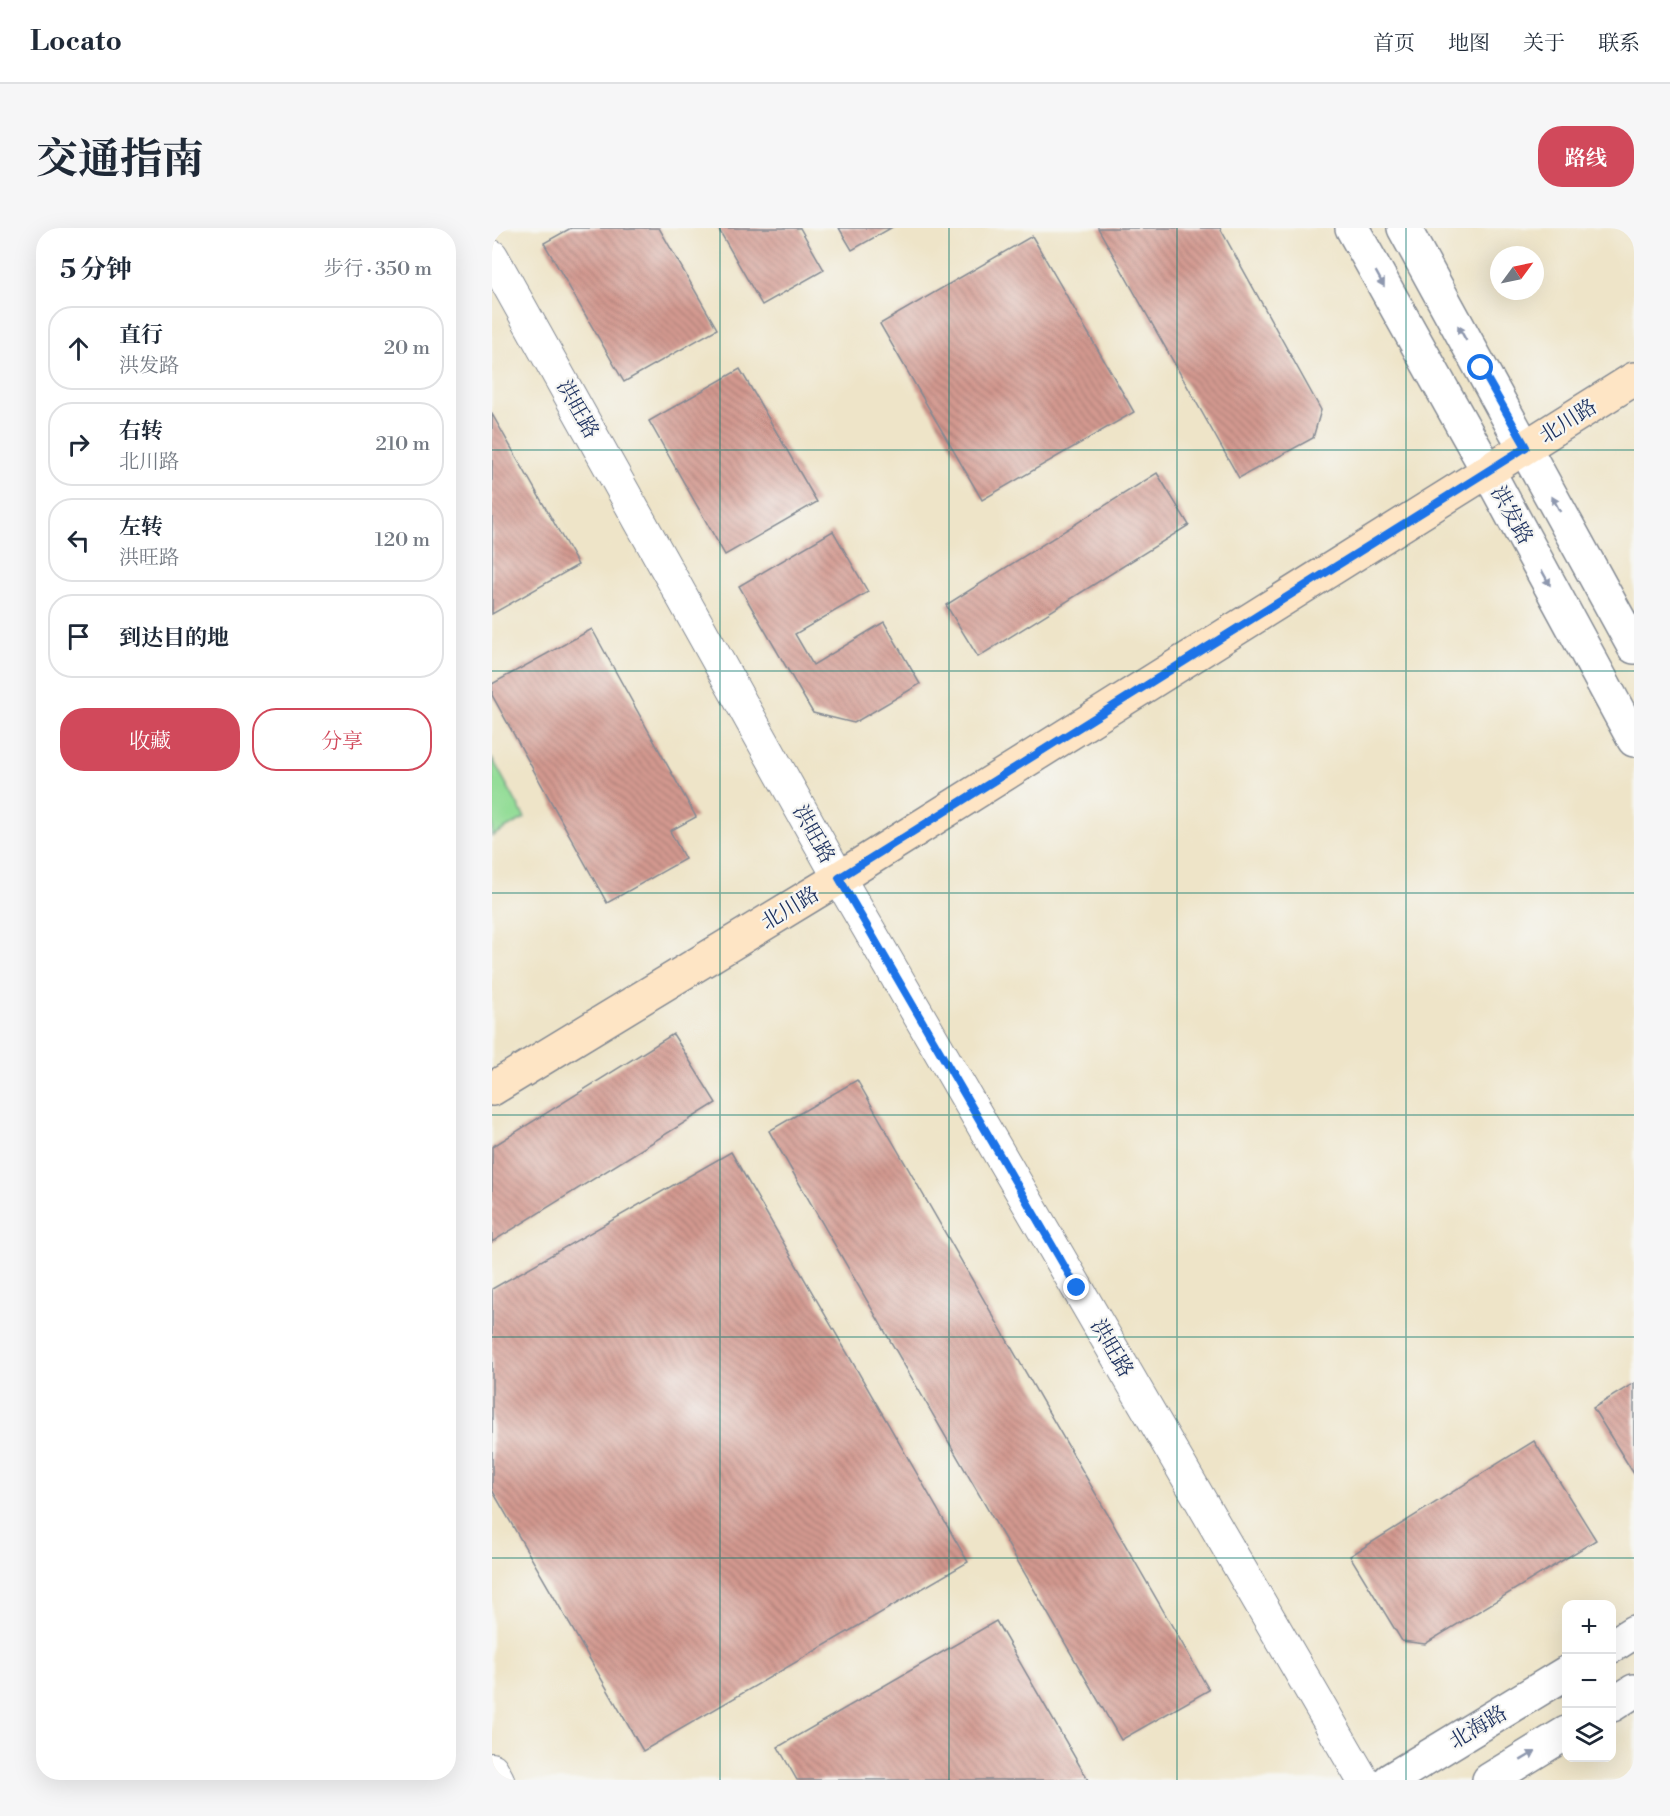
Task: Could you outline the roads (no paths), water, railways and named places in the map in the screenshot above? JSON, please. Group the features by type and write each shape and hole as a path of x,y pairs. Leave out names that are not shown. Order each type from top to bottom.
{"main road":[{"name":"北川路","path":"492,1089 839,878 1634,379"}],"street":[{"name":"洪发路","path":"1352,228 1488,471 1634,740"},
{"name":"洪发路","path":"1404,228 1634,647"},
{"name":"洪旺路","path":"492,256 839,878 1363,1780"},
{"path":"1616,1643 1634,1632"},
{"name":"北海路","path":"1390,1780 1562,1675"},
{"path":"1616,1702 1634,1691"},
{"path":"1489,1780 1562,1735"},
{"path":"492,1769 498,1780"}]}
